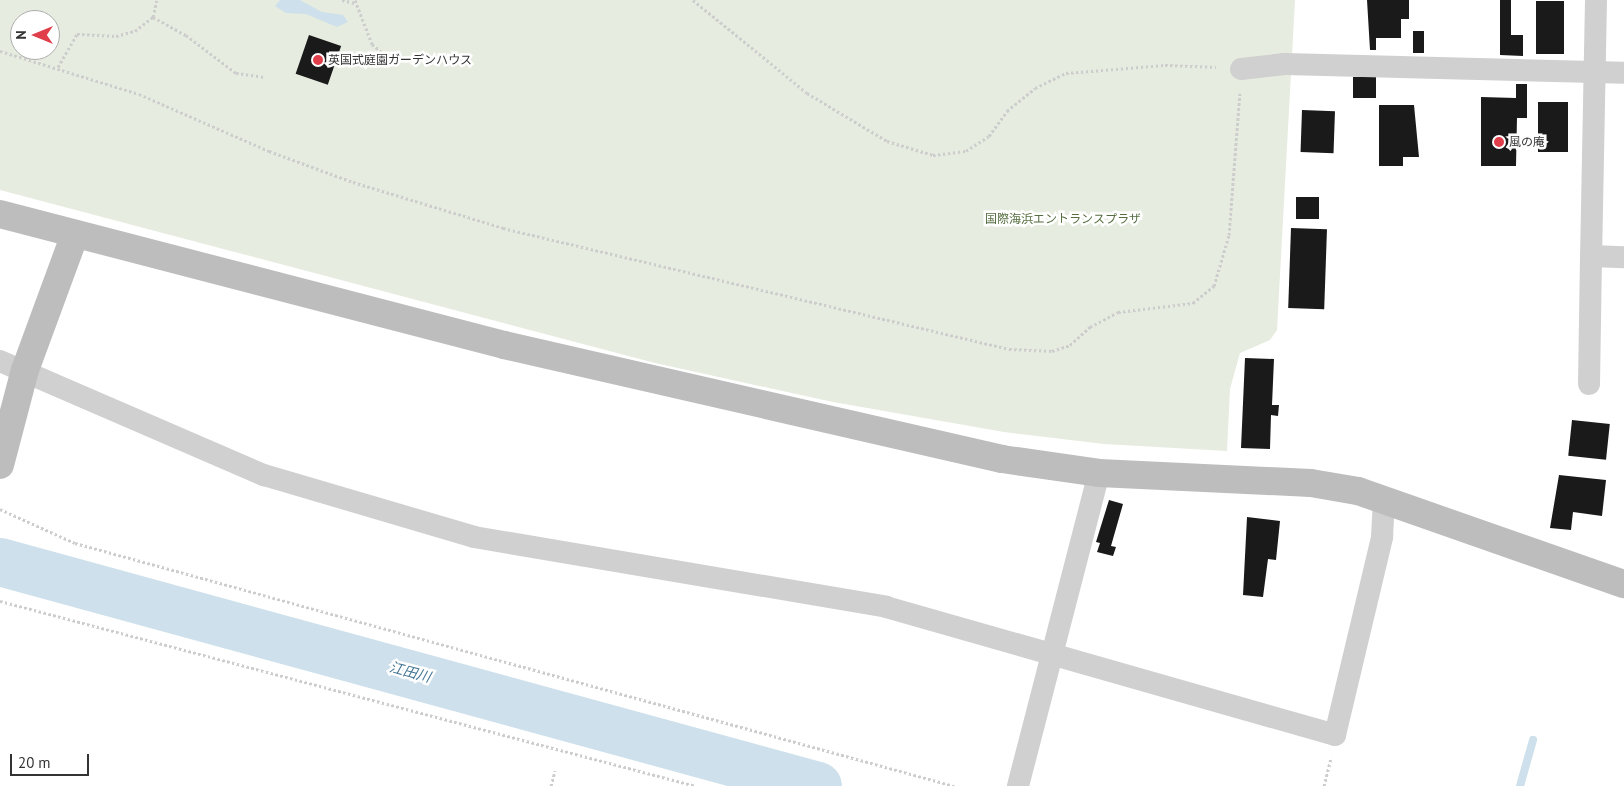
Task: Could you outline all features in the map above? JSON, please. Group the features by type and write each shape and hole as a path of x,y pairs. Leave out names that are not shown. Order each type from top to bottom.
{"street":[{"path":"1589,384 1596,0"},
{"path":"1241,69 1285,64 1624,73"},
{"path":"0,214 514,347 1002,459 1099,474 1311,483 1358,491 1384,502 1477,530 1624,584"},
{"path":"0,465 25,370 75,234"},
{"path":"1592,256 1624,257"},
{"path":"0,362 25,370 132,421 264,475 474,537 886,607 1335,735 1382,537 1384,502"},
{"path":"1018,786 1054,654 1099,474"}],"path":[{"path":"58,67 77,34 116,36 135,31 153,17 157,0"},
{"path":"342,0 355,2 372,44 397,66"},
{"path":"0,51 58,67 140,94 288,158 503,228 1009,349 1052,351 1070,345 1090,326 1118,312 1193,303 1214,286 1229,235 1241,69 1165,65 1066,73 1035,88 1007,111 989,136 966,151 933,155 887,141 807,93 693,0"},
{"path":"153,17 186,35 236,73 266,77"},
{"path":"0,509 75,543 954,786"},
{"path":"0,601 696,786"},
{"path":"551,786 555,771"}],"green space":[{"name":"国際海浜エントランスプラザ","path":"0,0 1295,0 1277,330 1270,340 1240,353 1230,389 1227,451 1104,444 1004,432 833,402 655,363 0,190"}],"water":[{"path":"280,0 300,0 322,12 343,15 348,22 337,27 306,14 286,13 275,6"}],"building":[{"path":"1367,0 1409,0 1409,19 1401,19 1401,38 1376,38 1376,50 1370,50"},
{"path":"1500,0 1511,0 1511,35 1523,35 1523,56 1500,55"},
{"path":"1536,1 1564,1 1564,54 1536,54"},
{"path":"1413,31 1424,31 1424,53 1413,53"},
{"name":"英国式庭園ガーデンハウス","path":"309,35 341,46 328,85 296,74"},
{"path":"1353,77 1376,77 1376,98 1353,98"},
{"name":"風の庵","path":"1516,84 1527,84 1527,118 1517,118 1516,166 1481,166 1481,97 1516,98"},
{"path":"1538,102 1568,102 1568,152 1538,152"},
{"path":"1379,105 1414,105 1419,157 1403,157 1403,166 1379,166"},
{"path":"1302,110 1335,111 1334,153 1301,152"},
{"path":"1296,197 1319,197 1319,219 1296,219"},
{"path":"1291,228 1327,229 1324,309 1288,308"},
{"path":"1245,358 1274,359 1272,405 1279,405 1278,416 1271,415 1270,449 1241,448"},
{"path":"1572,420 1610,424 1606,460 1568,456"},
{"path":"1559,475 1606,480 1602,516 1573,512 1571,530 1550,528"},
{"path":"1109,500 1123,504 1111,546 1116,547 1113,556 1097,552 1100,543 1096,542"},
{"path":"1247,517 1280,521 1276,560 1268,559 1263,597 1243,595"}],"waterway":[{"name":"江田川","path":"0,562 818,786"},
{"path":"1520,786 1533,740"}],"place":[{"name":"英国式庭園ガーデンハウス","path":"318,60"},
{"name":"風の庵","path":"1499,142"}]}
